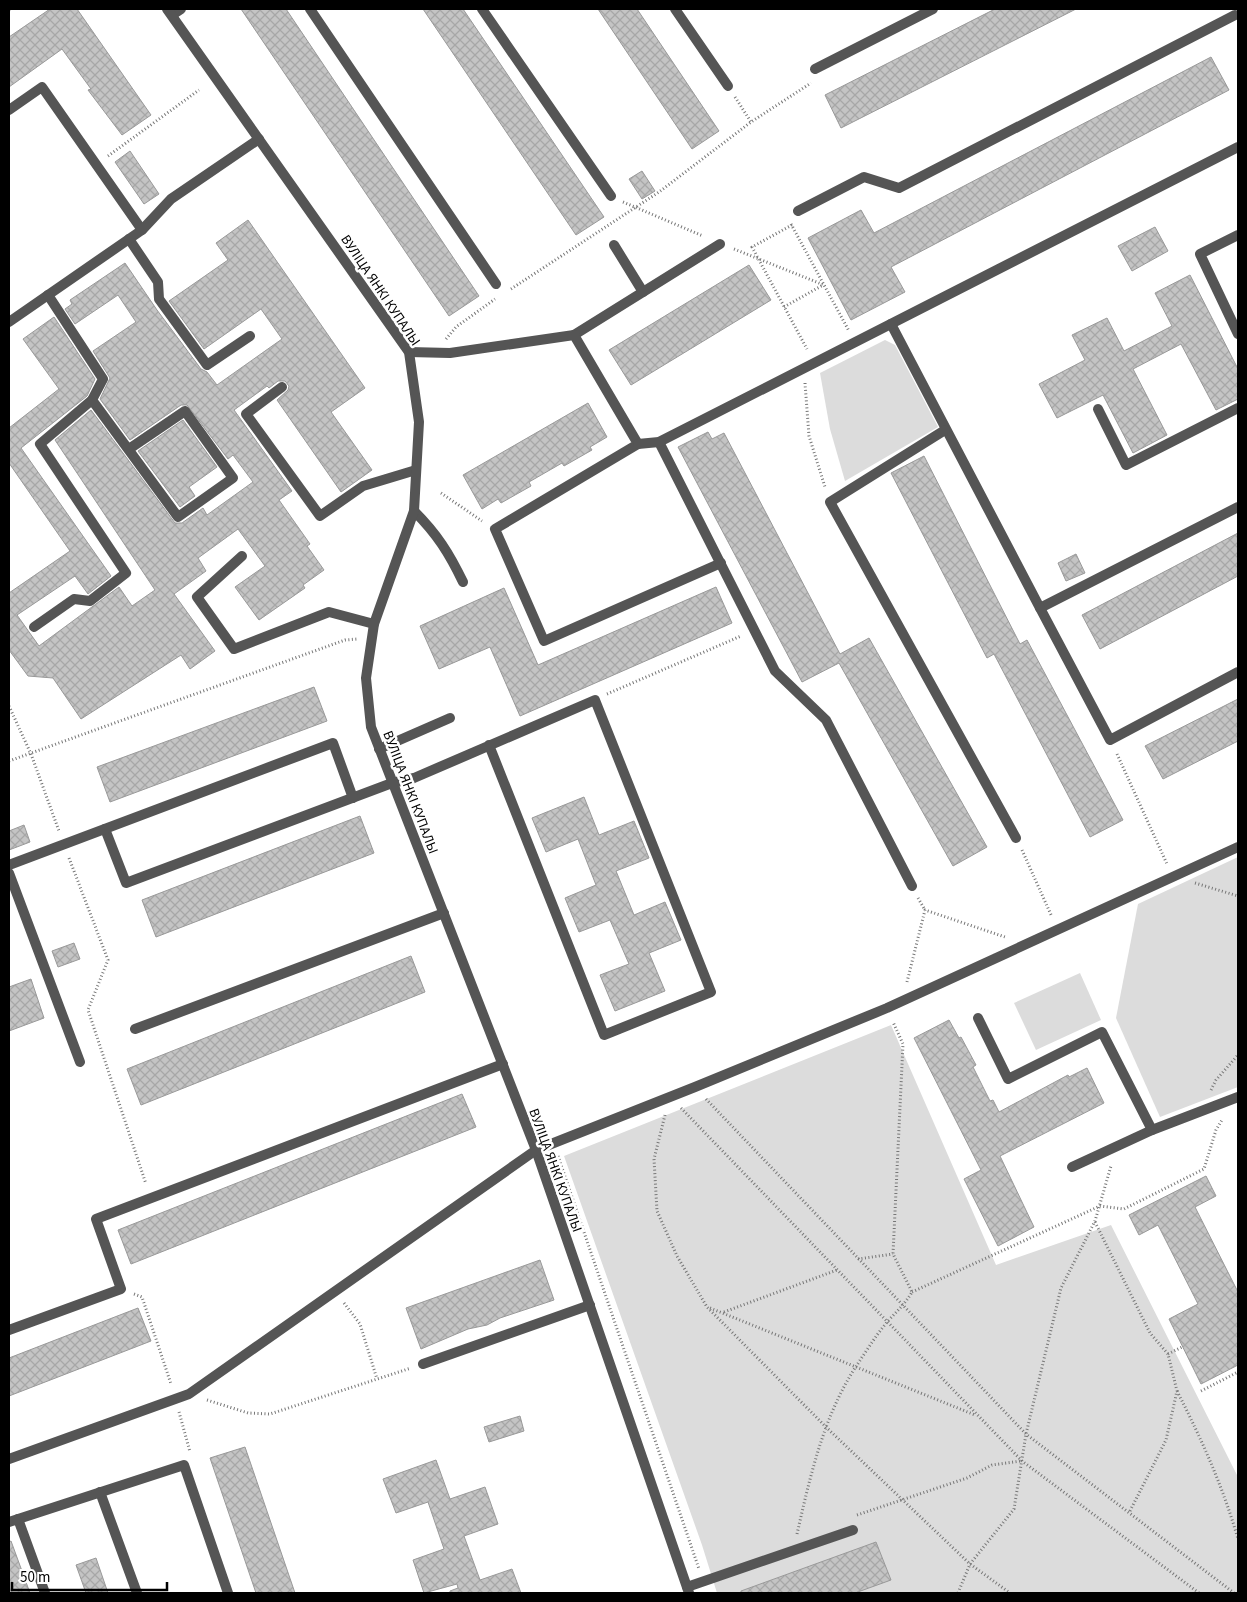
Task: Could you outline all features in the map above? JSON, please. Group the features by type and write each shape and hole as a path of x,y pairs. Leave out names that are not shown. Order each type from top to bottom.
{"street":[{"path":"170,12 181,9"},
{"path":"310,9 496,284"},
{"path":"482,9 611,196"},
{"path":"675,9 728,86"},
{"path":"814,69 933,9"},
{"name":"ВУЛІЦА ЯНКІ КУПАЛЫ","path":"170,12 409,352 419,422 414,511 374,624 366,678 371,727 536,1150 688,1590"},
{"path":"798,211 864,177 899,188 1235,15"},
{"path":"9,110 42,87 142,230"},
{"path":"9,322 142,230 171,199 259,139"},
{"path":"721,563 544,641 495,529 638,444 659,442 1238,147"},
{"path":"1238,235 1200,254 1238,334"},
{"path":"129,239 158,282 159,299 207,365 250,336"},
{"path":"409,352 450,353 574,335 720,244"},
{"path":"614,245 643,292"},
{"path":"34,627 74,599 90,601 126,573 40,444 92,400 103,379 48,295"},
{"path":"891,324 1110,740 1238,672"},
{"path":"574,335 638,444"},
{"path":"282,387 246,414 320,516 363,486 416,470"},
{"path":"92,400 178,517 233,478 185,411 129,449"},
{"path":"1098,409 1126,466 1238,408"},
{"path":"946,430 830,502 1016,838"},
{"path":"659,442 775,671 826,720 912,886"},
{"path":"1040,608 1238,507"},
{"path":"414,511 448,549 463,582"},
{"path":"242,556 198,597 234,649 329,612 374,624"},
{"path":"105,829 126,883 392,783 414,778 489,745 595,700 711,992 604,1035 489,745"},
{"path":"379,749 450,718"},
{"path":"9,865 333,743 353,798"},
{"path":"9,1459 189,1394 536,1150 554,1141 670,1097 887,1008 1238,847"},
{"path":"9,873 80,1062"},
{"path":"135,1029 444,913"},
{"path":"978,1018 1008,1079 1102,1032 1152,1130"},
{"path":"9,1330 121,1289 96,1219 503,1064"},
{"path":"1072,1167 1152,1130 1237,1099"},
{"path":"423,1364 590,1305"},
{"path":"44,1593 14,1521 184,1465 228,1593"},
{"path":"100,1492 137,1593"},
{"path":"688,1590 703,1581 853,1530"}],"path":[{"path":"434,353 456,327 659,192 751,122 819,78 814,69"},
{"path":"728,86 751,122"},
{"path":"96,164 199,90"},
{"path":"798,211 787,216 855,342"},
{"path":"792,225 752,247 814,363"},
{"path":"784,307 824,285"},
{"path":"803,369 809,436 830,502"},
{"path":"441,493 495,529"},
{"path":"595,700 754,629"},
{"path":"10,760 345,640 372,637"},
{"path":"9,706 31,754 108,960 88,1010 151,1198"},
{"path":"1110,740 1173,876 1238,896"},
{"path":"1016,838 1057,929"},
{"path":"903,1000 925,910 1025,944"},
{"path":"887,1008 903,1044 893,1254 912,1292"},
{"path":"1202,1111 1216,1080 1238,1055"},
{"path":"695,1087 1026,1434 1234,1593"},
{"path":"670,1097 1022,1461 1199,1593"},
{"path":"670,1097 654,1160 657,1211 677,1256 707,1307 827,1428 970,1564 1010,1593"},
{"path":"797,1535 811,1472 837,1398 887,1322 903,1306 912,1292 1100,1206 1124,1209 1204,1169 1216,1130 1237,1099"},
{"path":"554,1141 703,1581"},
{"path":"958,1593 970,1564 1014,1509 1026,1434 1061,1288 1100,1206 1117,1146"},
{"path":"1094,1221 1150,1333 1168,1354 1177,1391 1204,1444 1227,1501 1238,1539"},
{"path":"858,1259 893,1254"},
{"path":"724,1312 837,1270"},
{"path":"121,1289 142,1297 176,1400 190,1452 184,1465"},
{"path":"335,1291 360,1324 378,1379"},
{"path":"707,1307 724,1312 855,1368 978,1416"},
{"path":"1168,1354 1182,1347"},
{"path":"189,1394 248,1413 270,1414 423,1364"},
{"path":"1201,1391 1238,1372"},
{"path":"1128,1513 1166,1440 1177,1391"},
{"path":"850,1517 966,1478 992,1465 1022,1461"},
{"path":"788,1538 806,1532"}],"shaded area":[{"path":"885,340 895,345 938,427 845,481 830,429 820,373"},
{"path":"1238,857 1238,1087 1160,1117 1116,1018 1138,904"},
{"path":"1080,973 1101,1020 1036,1050 1014,1003"},
{"path":"891,1025 996,1265 1111,1225 1238,1477 1238,1593 717,1593 702,1545 564,1156"}],"building":[{"path":"50,9 77,9 151,115 122,135 88,90 91,89 62,49 9,87 9,37"},
{"path":"241,9 286,9 479,296 449,316"},
{"path":"423,9 463,9 604,217 576,235"},
{"path":"598,9 637,9 719,131 692,149"},
{"path":"995,9 1076,9 841,128 825,95"},
{"path":"1211,57 1229,90 891,267 905,292 851,320 808,238 861,210 874,233"},
{"path":"130,151 159,194 144,204 115,162"},
{"path":"642,171 655,191 642,199 629,179"},
{"path":"248,220 365,388 331,412 372,470 341,492 277,400 288,390 289,386 285,381 278,381 269,388 267,386 234,410 292,491 279,500 310,544 307,546 324,570 303,585 305,588 259,620 235,587 265,566 238,529 198,558 206,571 174,594 215,651 190,669 181,655 81,719 53,678 28,676 9,650 9,593 70,551 9,463 9,428 59,389 23,339 54,317 95,379 87,396 21,448 111,576 88,594 75,576 17,615 39,646 119,587 132,606 155,590 55,440 91,410 175,523 182,523 203,508 207,515 253,482 233,455 228,459 187,405 181,405 130,440 100,399 110,378 93,351 136,322 118,295 75,324 65,309 72,304 70,300 125,263 201,369 207,372 217,385 282,339 261,309 204,349 169,301 228,260 216,243"},
{"path":"1155,227 1168,251 1132,271 1118,246"},
{"path":"749,265 771,300 631,385 609,350"},
{"path":"1190,275 1238,369 1238,399 1216,410 1181,344 1133,369 1167,435 1133,453 1103,395 1057,418 1039,384 1085,360 1072,335 1107,318 1124,351 1172,326 1155,293"},
{"path":"588,403 607,437 590,447 592,450 564,466 562,463 529,482 531,486 501,503 498,499 482,509 463,475"},
{"path":"183,420 217,467 189,487 195,496 180,507 138,451"},
{"path":"708,432 712,439 724,433 840,654 869,638 987,847 953,866 839,663 802,682 678,447"},
{"path":"924,456 1020,644 1027,640 1123,820 1090,837 994,654 987,658 891,473"},
{"path":"1238,533 1238,576 1100,649 1082,615"},
{"path":"1076,554 1085,573 1066,581 1058,563"},
{"path":"716,587 732,623 520,716 490,647 439,669 420,626 504,588 538,665"},
{"path":"314,687 327,721 110,802 97,767"},
{"path":"1238,699 1238,741 1163,779 1145,746"},
{"path":"584,797 599,835 634,821 649,858 616,871 634,915 665,902 681,940 649,953 665,991 615,1011 600,975 629,964 610,920 579,932 565,898 596,885 578,839 546,852 532,818"},
{"path":"360,816 374,853 156,937 142,900"},
{"path":"24,825 30,842 9,850 9,831"},
{"path":"74,943 80,959 58,967 52,951"},
{"path":"411,956 425,992 141,1105 127,1069"},
{"path":"31,979 44,1018 9,1031 9,987"},
{"path":"949,1020 959,1038 961,1037 976,1065 973,1067 990,1101 993,1100 999,1112 1068,1075 1069,1077 1087,1068 1104,1103 1000,1156 1034,1227 998,1246 964,1179 981,1170 914,1038"},
{"path":"462,1094 476,1127 131,1264 118,1230"},
{"path":"1206,1176 1216,1196 1195,1207 1238,1292 1238,1365 1201,1384 1169,1319 1198,1304 1158,1225 1139,1235 1129,1215"},
{"path":"540,1260 554,1300 500,1318 487,1325 468,1329 421,1349 406,1308"},
{"path":"138,1308 151,1341 9,1396 9,1358"},
{"path":"520,1416 524,1431 489,1442 484,1427"},
{"path":"245,1447 295,1593 256,1593 210,1458"},
{"path":"436,1460 450,1499 485,1487 498,1524 464,1536 480,1580 512,1569 521,1593 450,1593 450,1591 458,1588 457,1584 424,1593 413,1560 444,1549 428,1502 396,1513 383,1479"},
{"path":"11,1541 30,1593 9,1593 9,1542"},
{"path":"876,1542 891,1580 855,1593 741,1593 741,1591"},
{"path":"96,1558 108,1593 86,1593 76,1565"}]}
